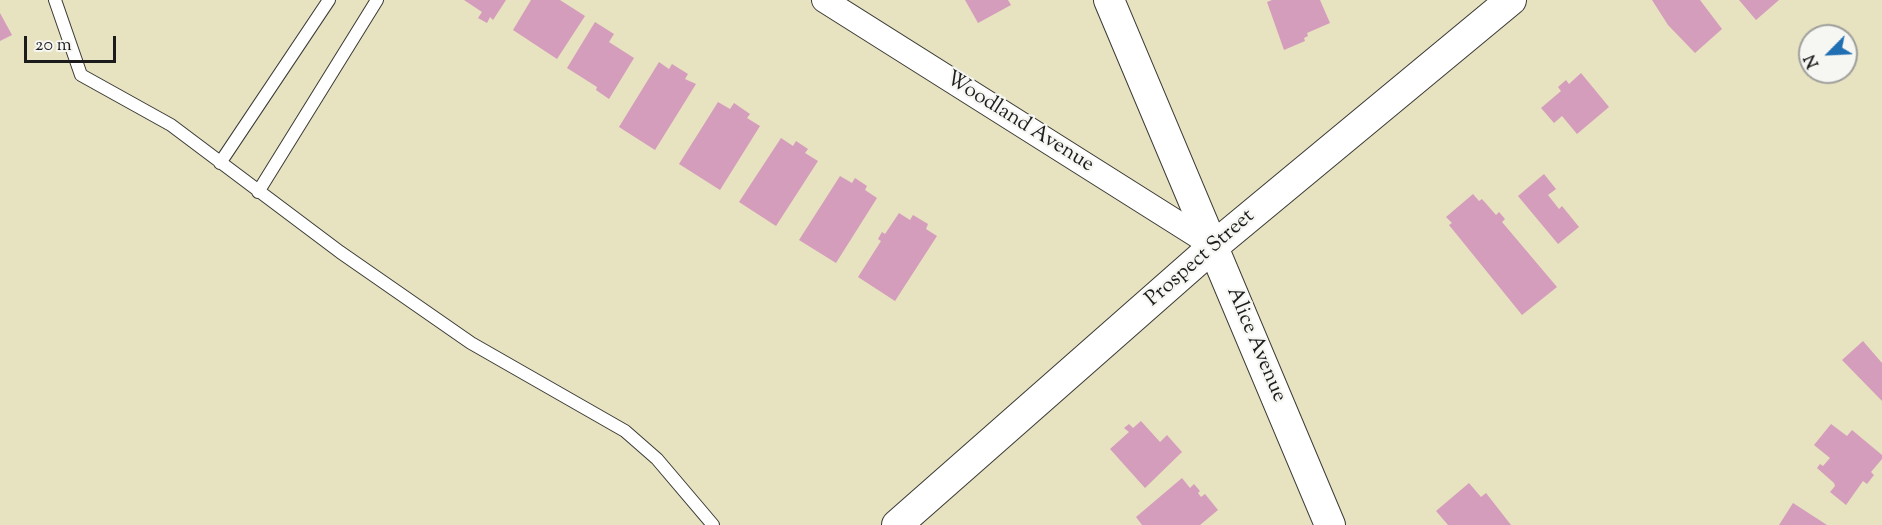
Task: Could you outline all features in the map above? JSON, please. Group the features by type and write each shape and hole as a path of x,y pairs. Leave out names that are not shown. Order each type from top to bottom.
{"street":[{"name":"Woodland Avenue","path":"824,0 1214,246"},
{"name":"Alice Avenue","path":"1109,0 1330,525"},
{"name":"Prospect Street","path":"897,525 1214,246 1511,0"}],"lane":[{"path":"55,0 81,75 171,125 258,192 471,343 625,431 664,466 713,525"},
{"path":"220,164 329,0"},
{"path":"258,192 377,0"}],"building":[{"path":"464,0 506,0 493,20 490,17 487,23 478,18 482,12"},
{"path":"531,0 560,0 585,16 557,59 513,30"},
{"path":"965,0 1008,0 1011,5 978,23"},
{"path":"1272,0 1320,0 1330,23 1307,33 1305,41 1284,50 1267,2"},
{"path":"1652,0 1700,0 1722,29 1695,53 1668,25"},
{"path":"1739,0 1779,0 1756,20"},
{"path":"0,13 12,35 0,41"},
{"path":"595,22 614,34 609,42 634,58 609,99 596,90 597,87 567,68"},
{"path":"659,62 669,69 672,64 688,74 685,79 696,84 655,150 619,127"},
{"path":"1581,73 1609,107 1577,134 1562,116 1554,123 1541,108 1561,91 1558,87 1566,80 1569,84"},
{"path":"718,102 730,109 734,103 750,114 747,118 760,126 720,190 679,164"},
{"path":"781,138 793,146 796,141 808,149 805,153 818,161 776,226 739,202"},
{"path":"1544,174 1556,189 1548,195 1559,209 1562,206 1579,227 1558,244 1518,196"},
{"path":"840,176 852,183 855,178 867,186 865,190 877,198 836,263 799,240"},
{"path":"1473,194 1479,201 1482,199 1496,215 1499,212 1505,219 1502,222 1557,287 1522,315 1449,225 1452,223 1446,217"},
{"path":"899,213 910,220 913,215 928,224 926,229 937,236 895,301 858,277 881,241 878,239 882,232 885,234"},
{"path":"1863,341 1882,363 1882,401 1842,360"},
{"path":"1141,421 1160,442 1167,435 1182,452 1145,488 1110,449 1129,432 1124,428 1129,424 1133,428"},
{"path":"1831,424 1847,436 1852,430 1882,455 1882,459 1871,472 1874,475 1867,484 1863,481 1846,505 1830,492 1835,486 1834,483 1817,468 1820,464 1823,466 1830,458 1814,445"},
{"path":"1182,478 1190,488 1194,484 1200,491 1198,493 1201,497 1205,494 1218,510 1200,525 1142,525 1136,517"},
{"path":"1469,483 1481,497 1486,493 1511,525 1448,525 1436,511"},
{"path":"1793,503 1827,525 1779,525"}]}
